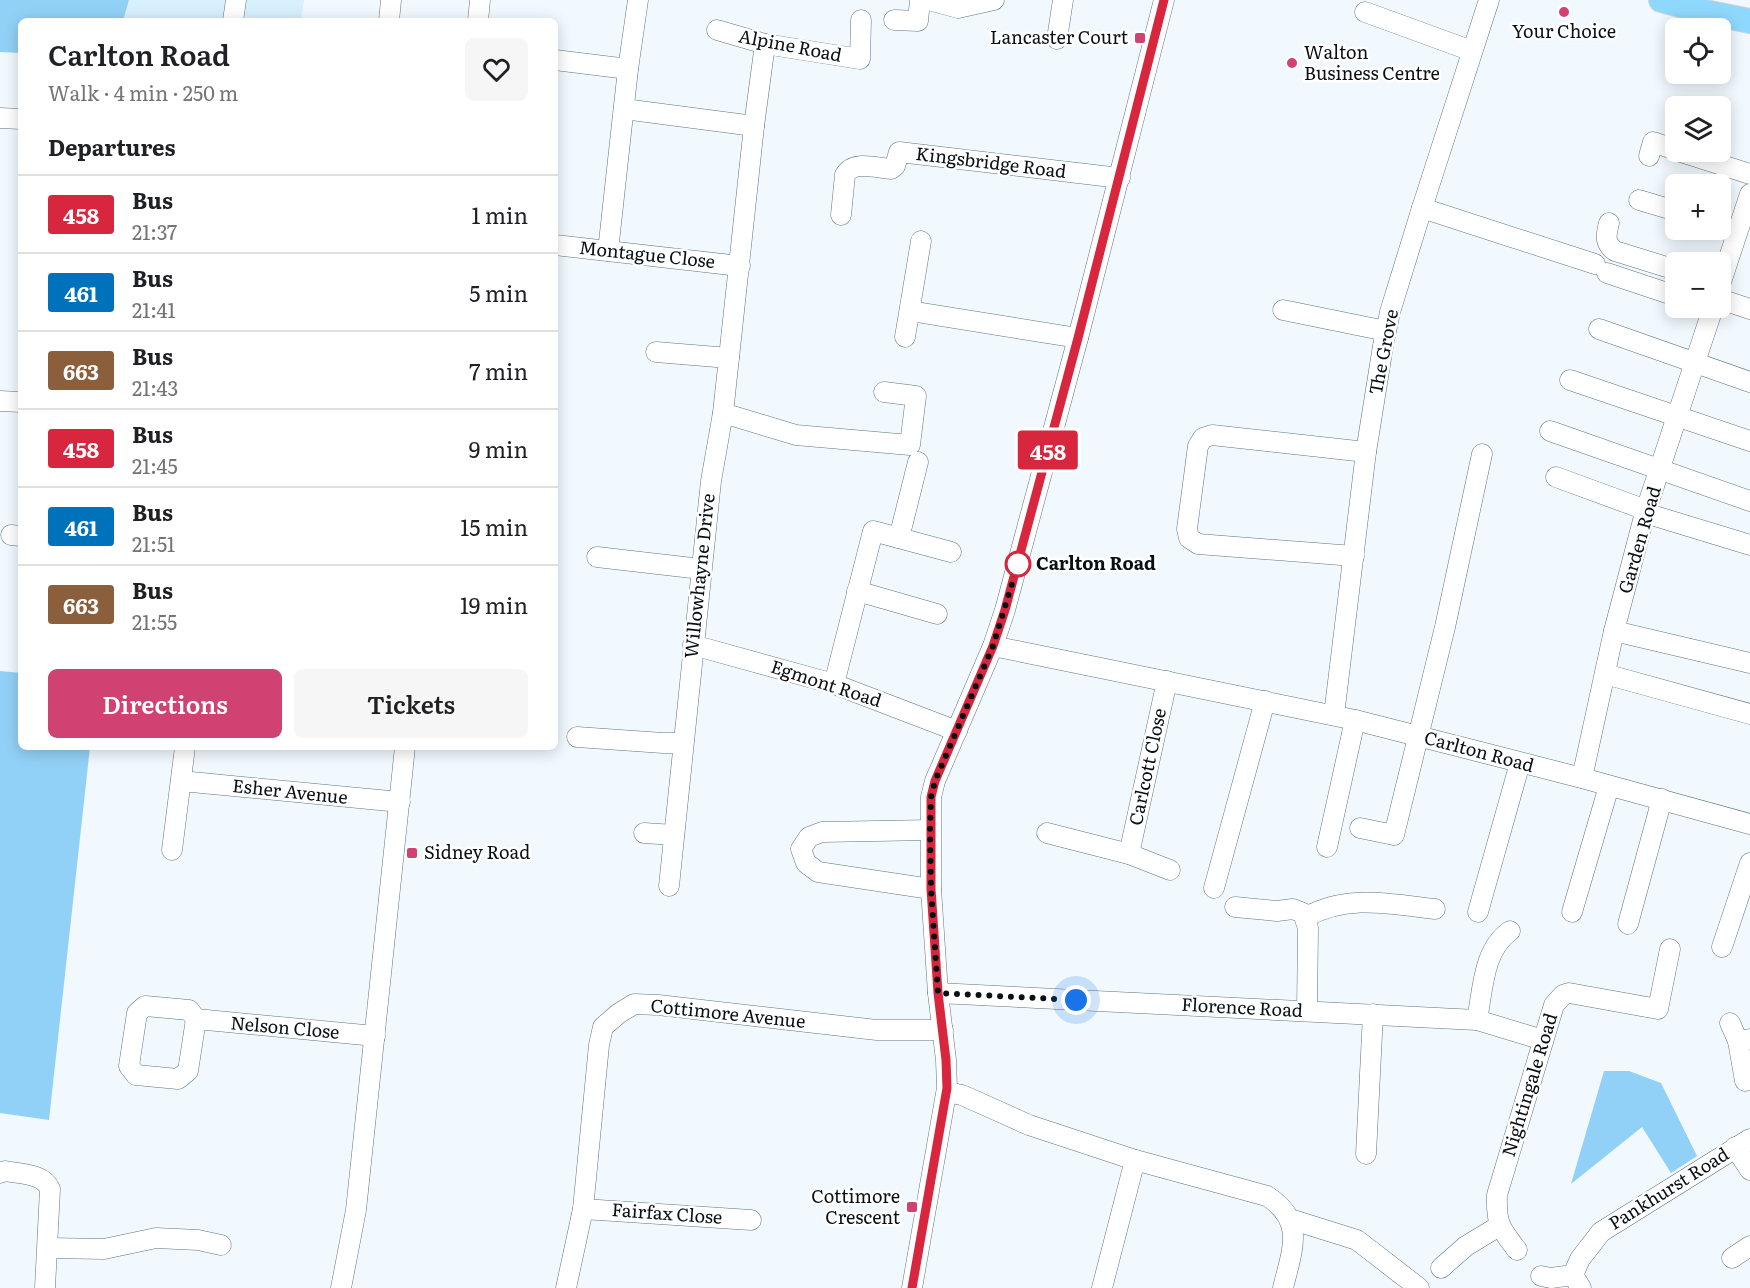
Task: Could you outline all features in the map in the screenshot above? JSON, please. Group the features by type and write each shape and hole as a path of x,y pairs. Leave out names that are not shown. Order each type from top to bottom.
{"main road":[{"path":"1661,0 1707,6 1750,21"}],"street":[{"path":"233,18 236,0"},
{"path":"389,18 391,0"},
{"path":"478,18 480,0"},
{"path":"608,251 638,0"},
{"path":"894,20 918,21 920,0"},
{"path":"928,0 958,8 994,0"},
{"path":"1057,39 1063,0"},
{"path":"912,1288 947,1092 931,889 931,797 935,781 993,646 1005,610 1078,338 1164,0"},
{"name":"The Grove","path":"1334,715 1366,452 1386,331 1422,208 1489,0"},
{"path":"1365,12 1472,51"},
{"name":"Alpine Road","path":"717,30 765,44 860,59 861,20"},
{"name":"Willowhayne Drive","path":"669,886 711,481 723,413 765,44"},
{"path":"558,60 628,69"},
{"path":"624,109 754,126"},
{"path":"0,118 18,119"},
{"path":"1648,156 1653,142 1665,146"},
{"name":"Kingsbridge Road","path":"841,215 845,176 848,171 856,166 891,169 895,166 899,152 1119,178"},
{"path":"1712,162 1750,174"},
{"path":"1730,252 1750,194"},
{"path":"1639,200 1665,208"},
{"path":"1422,208 1665,292"},
{"path":"1610,223 1606,240 1609,247 1665,267"},
{"path":"905,337 921,241"},
{"name":"Montague Close","path":"558,245 740,266"},
{"path":"1731,307 1750,309"},
{"path":"1282,310 1386,331"},
{"path":"910,311 1078,338"},
{"name":"Garden Road","path":"1582,778 1614,631 1646,512 1710,318"},
{"path":"1599,329 1750,382"},
{"path":"656,352 729,358"},
{"path":"1570,380 1750,441"},
{"path":"723,413 796,435 910,445 916,396 884,392"},
{"path":"0,401 18,402"},
{"path":"1550,431 1750,501"},
{"path":"1354,555 1198,544 1189,538 1187,529 1198,446 1203,438 1212,435 1366,452"},
{"path":"1360,828 1394,836 1420,736 1482,454"},
{"path":"899,538 918,462"},
{"path":"1556,477 1646,512 1750,545"},
{"path":"834,684 873,531 951,552"},
{"path":"597,557 701,569"},
{"path":"856,591 937,614"},
{"path":"1614,631 1750,663"},
{"name":"Egmont Road","path":"693,645 834,684 957,731"},
{"name":"Carlton Road","path":"993,646 1334,715 1582,778 1750,824"},
{"path":"1605,674 1750,714"},
{"name":"Carlcott Close","path":"1129,854 1167,681"},
{"path":"1214,888 1265,701"},
{"path":"1327,847 1355,720"},
{"path":"577,737 663,743 683,742"},
{"path":"172,850 185,750"},
{"path":"341,1288 356,1210 405,750"},
{"path":"1478,912 1520,763"},
{"name":"Esher Avenue","path":"181,781 400,802"},
{"path":"1572,912 1609,786"},
{"path":"1628,924 1662,799"},
{"path":"930,830 822,832 809,837 801,849 806,863 818,872 931,889"},
{"path":"644,833 674,835"},
{"path":"1047,833 1129,854 1170,870"},
{"path":"1722,947 1750,863"},
{"path":"1306,917 1320,909 1348,902 1435,909"},
{"path":"1235,907 1299,910 1306,917 1308,928 1306,1011"},
{"path":"1477,1020 1491,951 1510,931"},
{"name":"Nightingale Road","path":"1499,1226 1497,1195 1554,1005 1563,995 1569,993 1658,1008 1670,949"},
{"name":"Florence Road","path":"938,993 1477,1020 1543,1040"},
{"name":"Cottimore Avenue","path":"566,1288 583,1209 599,1045 603,1027 618,1014 634,1005 658,1005 877,1030 943,1030"},
{"path":"1366,1154 1373,1014"},
{"name":"Nelson Close","path":"196,1019 375,1036"},
{"path":"1740,1034 1745,1081"},
{"path":"947,1092 962,1095 1029,1125 1135,1160 1267,1196 1281,1205 1290,1219 1294,1232 1283,1288"},
{"path":"1743,1143 1750,1170"},
{"name":"Pankhurst Road","path":"1541,1276 1577,1281 1580,1259 1601,1233 1743,1143"},
{"path":"1102,1288 1135,1160"},
{"path":"2,1169 43,1178 50,1189 45,1288"},
{"name":"Fairfax Close","path":"583,1209 751,1220"},
{"path":"1290,1219 1357,1240 1419,1288"},
{"path":"1441,1268 1466,1246 1499,1226 1517,1250"},
{"path":"48,1248 104,1249 156,1238 198,1240 221,1245"},
{"path":"1732,1258 1750,1246"}],"shaded area":[{"path":"0,0 129,0 124,18 18,18 18,53 0,52"},
{"path":"129,0 304,0 301,18 124,18"},
{"path":"0,671 18,673 18,750 90,750 49,1120 0,1113"},
{"path":"1604,1071 1629,1071 1661,1083 1697,1156 1671,1173 1642,1127 1571,1184"}],"bus line":[{"name":"458","path":"912,1288 947,1088 931,889 931,797 935,781 993,646 1005,610 1078,338 1164,0"}],"place":[{"name":"Your Choice","path":"1564,12"},
{"name":"Lancaster Court","path":"1140,38"},
{"name":"Walton Business Centre","path":"1292,63"},
{"name":"Carlton Road","path":"1018,564"},
{"name":"Sidney Road","path":"412,853"},
{"name":"Cottimore Crescent","path":"912,1207"}],"route":[{"path":"1018,564 993,646 935,781 931,797 931,889 938,993 1076,1000"}]}
